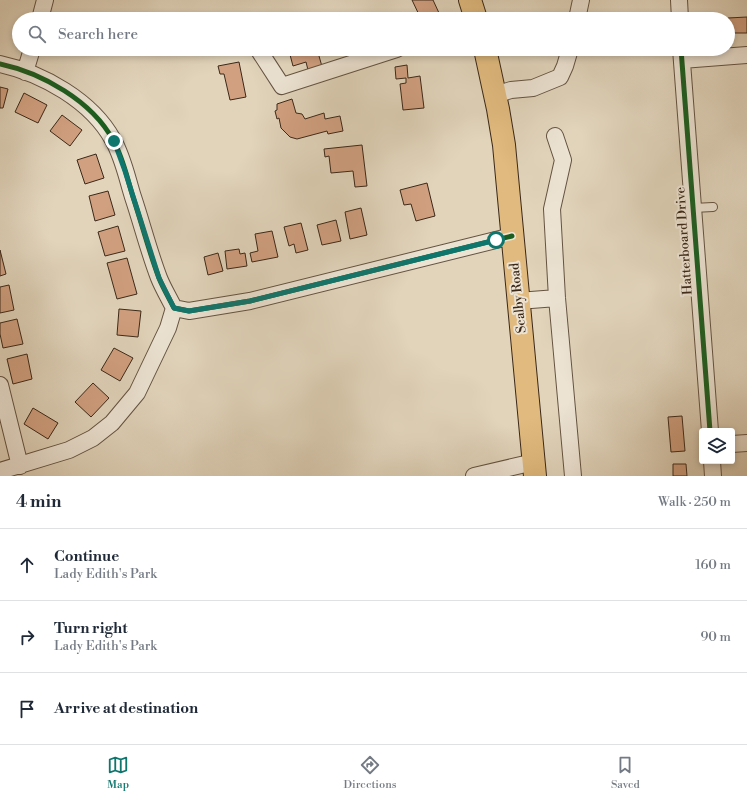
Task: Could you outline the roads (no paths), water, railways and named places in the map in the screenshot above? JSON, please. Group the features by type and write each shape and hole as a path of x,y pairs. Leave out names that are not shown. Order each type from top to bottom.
{"highway":[{"path":"470,0 474,12"},
{"name":"Scalby Road","path":"487,56 504,145 534,469"}],"street":[{"path":"42,12 45,0"},
{"path":"578,12 581,0"},
{"path":"679,0 680,12"},
{"path":"735,55 747,55"},
{"path":"25,72 30,56"},
{"path":"263,56 282,86 375,56"},
{"path":"495,95 511,90 534,88 560,77 568,56"},
{"name":"Hatterboard Drive","path":"681,56 710,428"},
{"path":"0,64 46,80 77,100 97,116 111,135 125,171 159,278 174,308 168,328 137,394 112,423 92,438 69,450 0,471"},
{"path":"555,136 563,160 552,209 557,298 573,476"},
{"path":"174,308 189,311 250,301 512,236"},
{"path":"518,301 557,298"},
{"path":"0,385 20,466"},
{"path":"735,444 747,443"},
{"path":"712,464 713,476"},
{"path":"474,476 534,469"}],"lane":[{"path":"693,208 713,207"}]}
